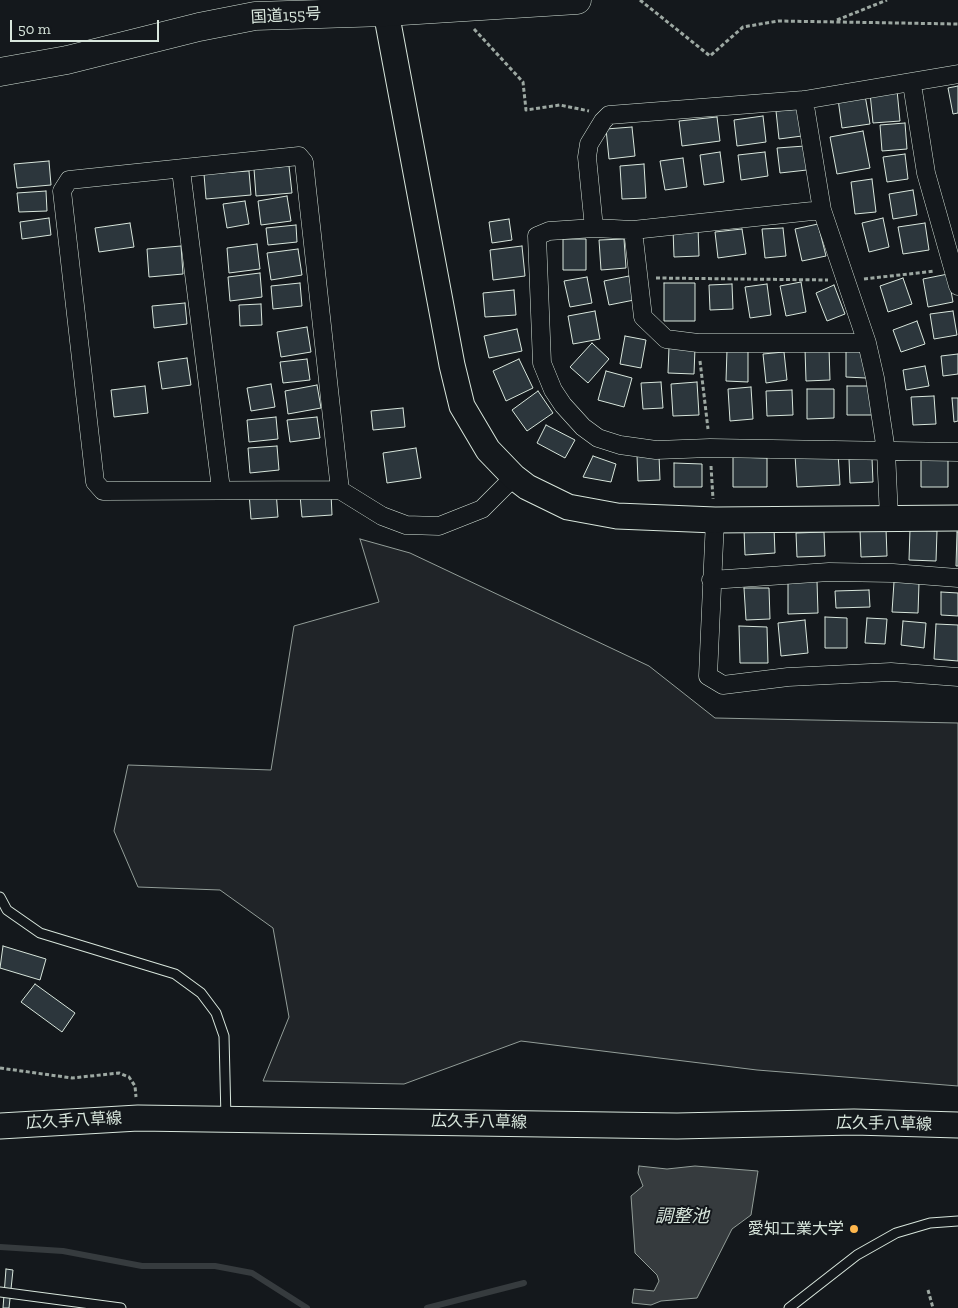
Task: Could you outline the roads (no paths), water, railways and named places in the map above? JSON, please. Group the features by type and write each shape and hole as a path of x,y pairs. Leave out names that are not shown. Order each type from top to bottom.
{"highway":[{"name":"国道155号","path":"0,72 67,60 199,27 254,8 386,12 577,0"}],"main road":[{"path":"386,12 452,365 462,406 488,450 514,477 527,487 568,507 617,516 715,520 958,518"},
{"name":"広久手八草線","path":"0,1126 138,1118 677,1126 854,1122 958,1125"}],"street":[{"path":"594,228 587,157 589,144 603,121 609,115 804,100 912,84 958,74"},
{"path":"912,84 926,173 955,278"},
{"path":"804,100 822,210 844,281 867,343 875,378 886,451 889,518"},
{"path":"340,490 304,162 298,156 181,170 69,180 62,191 95,482 103,491 221,489 340,490 382,516 406,525 439,526 482,509 514,477"},
{"path":"181,170 221,489"},
{"path":"822,210 633,230 594,228 549,231 537,236 542,363 558,398 583,427 598,438 620,445 656,450 710,448 958,452"},
{"path":"633,230 643,317 666,339 698,343 867,343"},
{"path":"715,520 710,580 708,676 723,685 788,677 891,672 958,677"},
{"path":"710,580 829,572 893,573 958,578"}],"lane":[{"path":"0,898 6,910 40,933 174,974 202,993 216,1013 224,1036 226,1119"},
{"path":"789,1308 857,1255 896,1233 930,1223 958,1222"},
{"path":"0,1292 121,1308"}],"water":[{"name":"調整池","path":"639,1166 667,1169 695,1166 758,1171 751,1215 732,1229 697,1298 661,1301 651,1305 632,1303 634,1289 654,1291 659,1281 657,1275 635,1253 631,1196 643,1186 638,1173"}],"waterway":[{"path":"0,1247 63,1251 142,1266 215,1266 252,1273 307,1308"},
{"path":"427,1308 524,1283"}],"place":[{"name":"愛知工業大学","path":"854,1229"}]}
